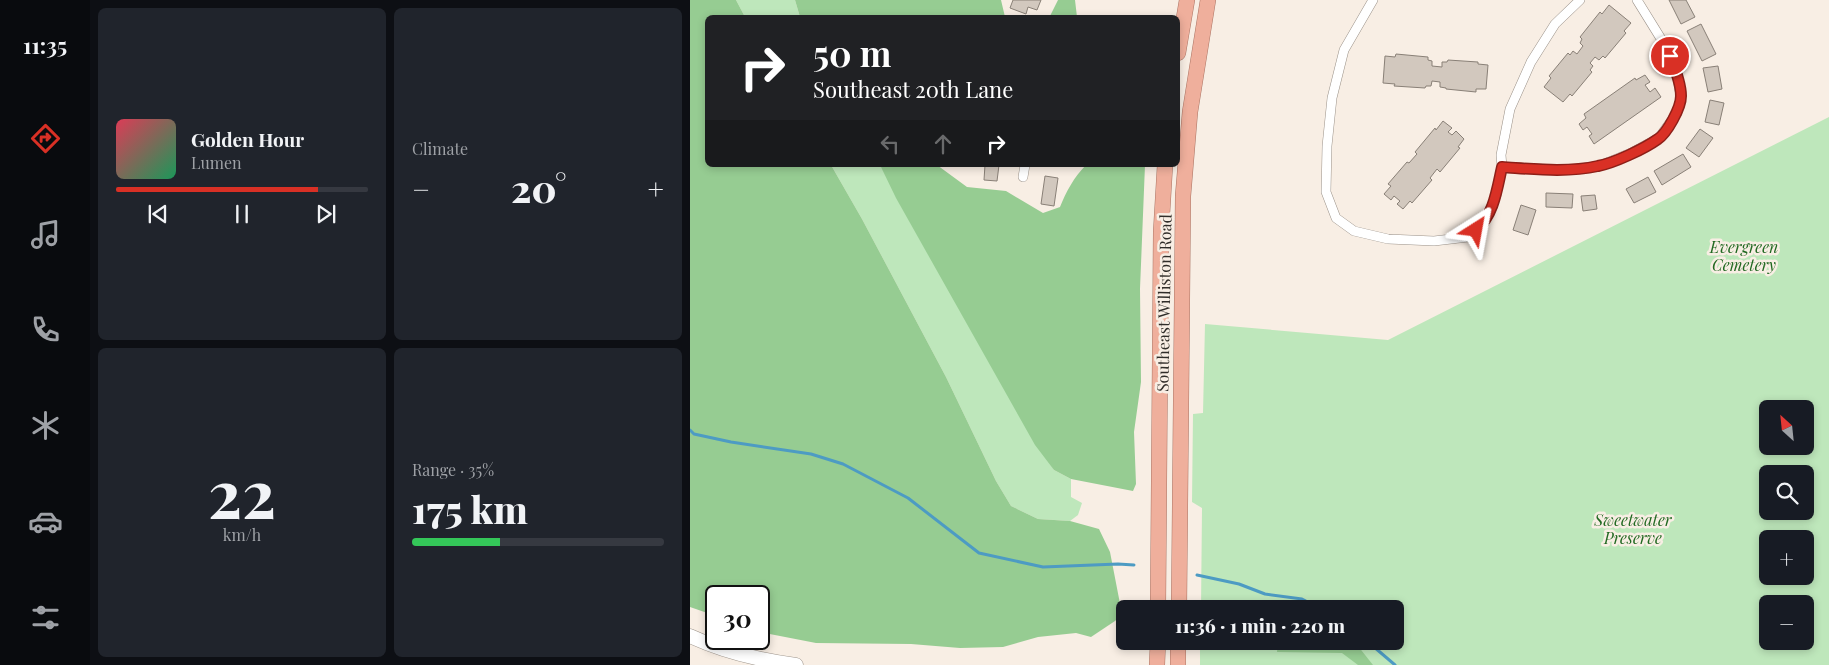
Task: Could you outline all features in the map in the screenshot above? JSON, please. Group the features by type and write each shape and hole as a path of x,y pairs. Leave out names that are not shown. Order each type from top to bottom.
{"highway":[{"path":"1180,41 1187,0 1208,2"},
{"name":"Southeast Williston Road","path":"1179,600 1182,147 1208,2"},
{"name":"Southeast Williston Road","path":"1158,600 1161,248 1164,167"},
{"path":"1157,665 1158,650"},
{"path":"1178,650 1178,665"}],"main road":[{"path":"690,636 706,644 764,661 796,665"}],"street":[{"path":"1373,0 1344,50 1332,98 1327,146 1326,192 1336,218 1354,231 1388,239 1434,241 1468,237 1484,223 1496,196 1502,167 1501,155 1510,109 1530,62 1555,24 1580,0"},
{"path":"1502,167 1568,170 1599,166 1633,152 1659,138 1677,113 1682,97 1676,70 1663,42 1637,0"},
{"path":"1023,177 1025,167"}],"green space":[{"path":"690,0 736,0 744,15 705,15 705,167 832,167 946,377 996,481 1011,506 1038,519 1070,521 1099,529 1110,552 1119,600 1116,600 1116,620 1091,637 1076,633 1038,637 1003,647 960,648 911,644 816,643 770,634 770,585 705,585 705,612 690,607"},
{"path":"736,0 795,0 799,15 744,15"},
{"path":"795,0 1001,0 1005,15 799,15"},
{"path":"1058,0 1075,0 1077,15 1050,15"},
{"name":"Sweetwater Preserve","path":"1829,117 1829,665 1200,665 1200,650 1404,650 1404,600 1201,600 1202,508 1192,502 1193,414 1203,413 1205,324 1388,340"},
{"path":"832,167 881,167 1054,470 1071,479 1071,497 1082,503 1078,515 1070,521 1038,519 1011,506 996,481 946,377"},
{"path":"881,167 940,167 967,187 1006,191 1043,213 1060,207 1071,185 1084,167 1145,167 1140,289 1141,382 1134,432 1136,484 1133,491 1071,479 1054,470 1035,445 896,198"},
{"path":"1277,650 1361,650 1373,665 1358,665 1342,653 1277,652"}],"building":[{"path":"1013,0 1041,0 1037,10 1028,7 1026,14 1010,8"},
{"path":"1669,0 1686,0 1695,17 1681,24"},
{"path":"1609,5 1631,23 1624,31 1626,33 1605,58 1603,56 1599,60 1595,57 1590,63 1593,66 1590,70 1592,72 1572,96 1570,94 1563,102 1544,87 1551,78 1549,76 1568,53 1570,55 1573,51 1577,54 1583,46 1580,43 1582,39 1580,37 1600,12 1602,14"},
{"path":"1701,24 1716,54 1702,61 1687,31"},
{"path":"1396,54 1428,57 1428,60 1432,61 1432,66 1442,67 1442,62 1447,62 1448,60 1478,62 1478,64 1488,65 1486,89 1476,89 1476,92 1446,89 1440,87 1440,82 1432,81 1431,86 1426,86 1425,88 1394,86 1395,84 1383,83 1385,56 1395,57"},
{"path":"1718,66 1722,89 1708,92 1703,68"},
{"path":"1645,75 1650,82 1645,85 1650,92 1655,88 1661,97 1594,144 1589,136 1592,134 1587,127 1583,130 1579,124 1586,118 1584,114 1635,78 1636,80"},
{"path":"1710,100 1724,103 1719,125 1705,122"},
{"path":"1443,121 1452,128 1448,132 1452,135 1456,131 1464,139 1458,147 1460,148 1440,172 1437,169 1430,178 1432,180 1412,203 1410,201 1403,209 1397,204 1400,201 1394,196 1391,200 1384,194 1391,186 1388,184 1407,162 1409,163 1417,154 1415,152"},
{"path":"1700,129 1713,138 1699,157 1686,148"},
{"path":"1683,154 1691,167 1662,185 1654,171"},
{"path":"985,167 999,167 997,181 984,180"},
{"path":"1045,176 1058,178 1054,206 1041,204"},
{"path":"1648,177 1656,192 1634,203 1626,189"},
{"path":"1546,193 1573,194 1572,208 1546,207"},
{"path":"1595,195 1597,209 1583,211 1581,196"},
{"path":"1521,205 1536,210 1528,235 1513,230"}],"waterway":[{"path":"690,430 694,434 731,442 811,454 843,464 908,498 979,553 1043,567 1134,565"},
{"path":"1197,575 1239,584 1265,594 1304,600"},
{"path":"1378,650 1395,665"}],"route":[{"path":"1476,230 1484,223 1496,196 1502,167 1568,170 1599,166 1633,152 1659,138 1677,113 1682,97 1676,70 1670,56"}],"park label":[{"name":"Evergreen Cemetery","path":"1744,256"}]}
